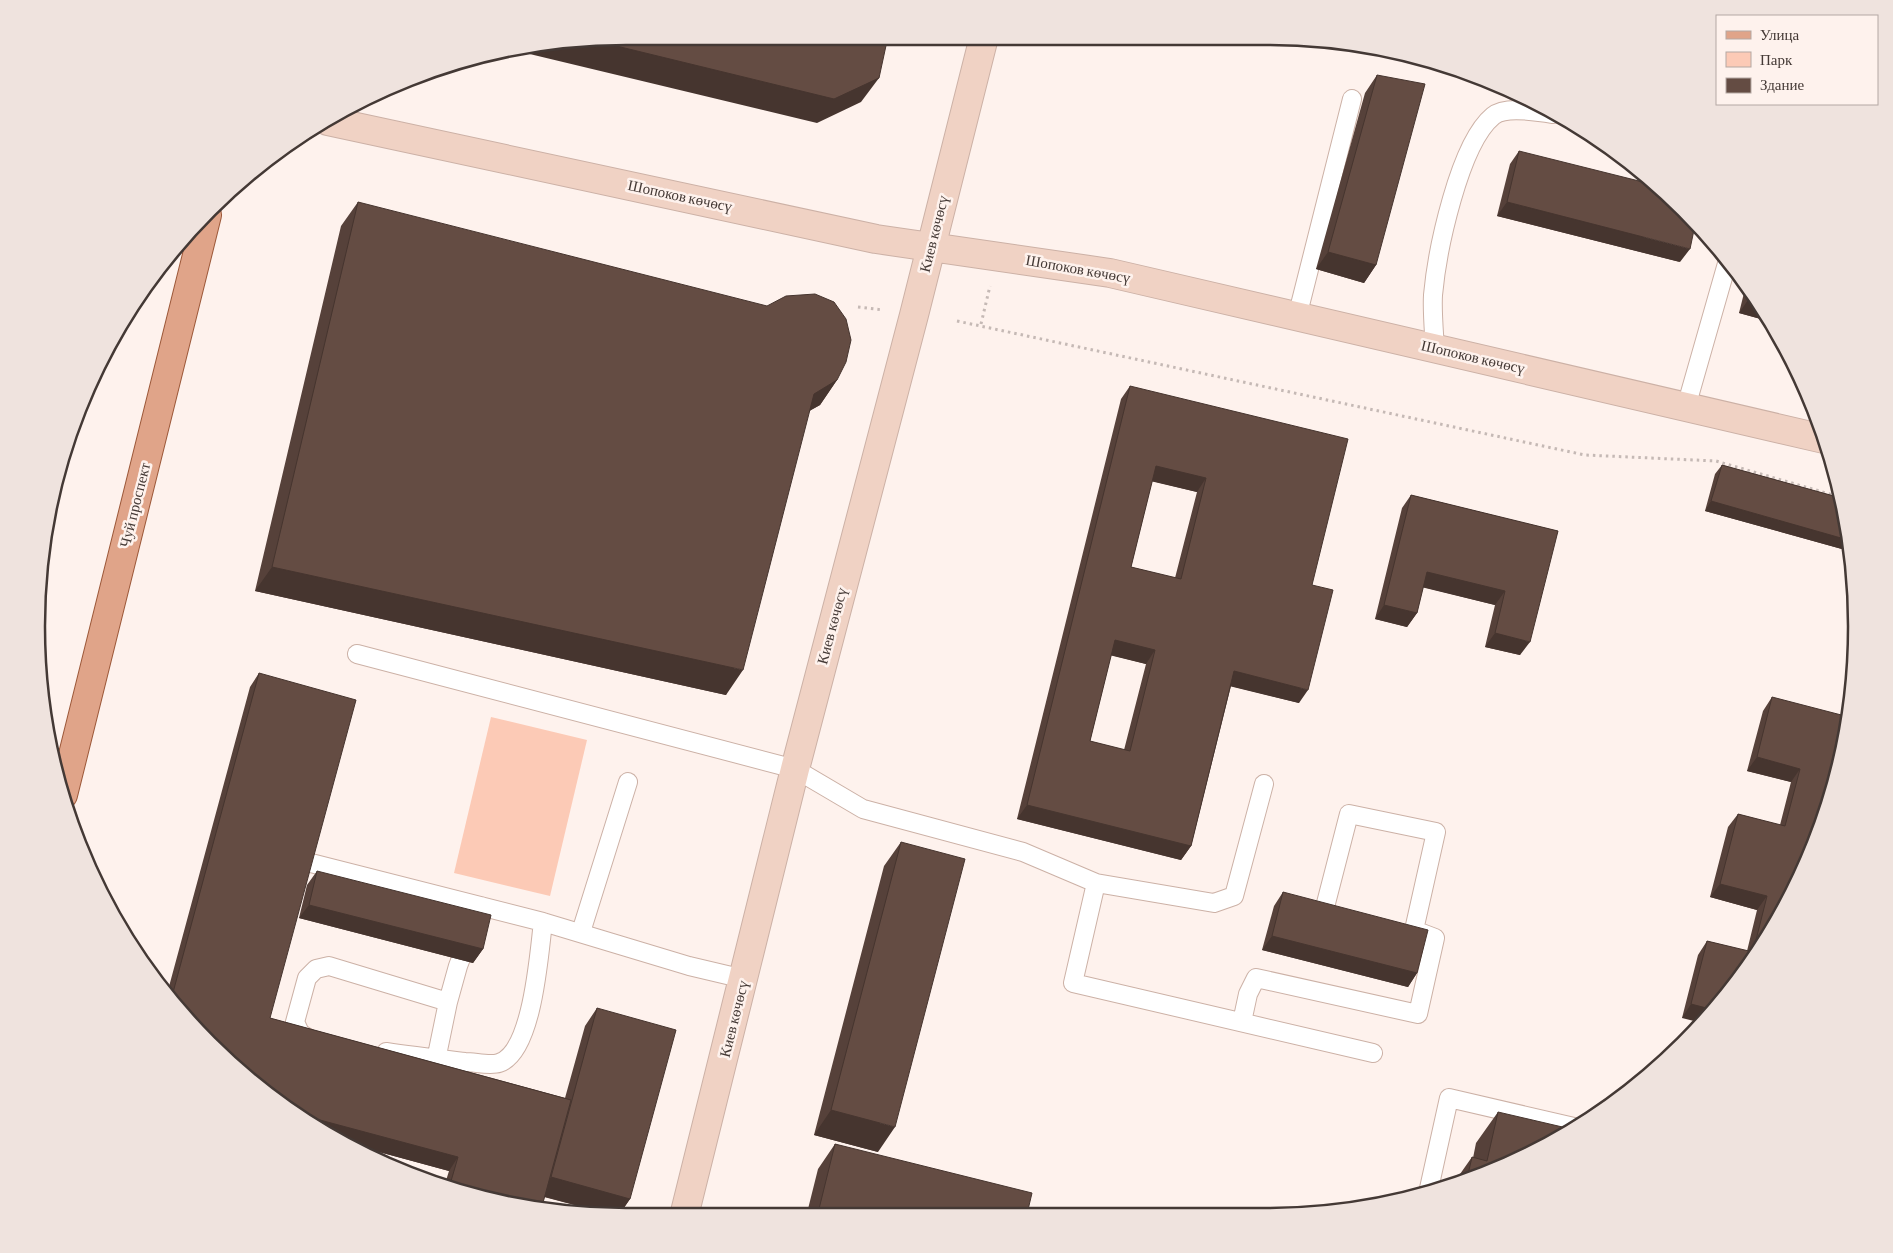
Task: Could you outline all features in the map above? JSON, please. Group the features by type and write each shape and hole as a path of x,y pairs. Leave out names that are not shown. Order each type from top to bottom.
{"main road":[{"name":"Чуй проспект","path":"66,781 204,227"}],"street":[{"name":"Киев көчөсү","path":"686,1208 795,768 982,45"},
{"name":"Шопоков көчөсү","path":"335,124 876,239 931,245 1110,273 1816,437"}],"lane":[{"path":"1297,316 1352,99"},
{"path":"1435,349 1433,296 1461,168 1474,140 1494,115 1513,110 1538,112"},
{"path":"1686,407 1725,270"},
{"path":"358,654 795,768 863,809 1023,852 1096,882 1214,903 1234,896 1264,784"},
{"path":"581,932 628,782"},
{"path":"1242,1022 1248,994 1256,978 1418,1014 1435,938 1414,930 1436,832 1349,814 1325,907"},
{"path":"306,862 581,932 688,966 744,979"},
{"path":"1096,882 1073,983 1373,1053"},
{"path":"436,1060 448,1002 458,966 481,906"},
{"path":"368,1049 436,1060 499,1063 510,1056 519,1046 533,1001 543,922"},
{"path":"329,1043 310,1040 300,1033 295,1022 307,978 316,969 329,966 448,1002"},
{"path":"1430,1184 1449,1098 1565,1125"}],"path":[{"path":"981,324 992,279"},
{"path":"858,306 883,310"},
{"path":"957,321 981,324 1585,455 1716,461 1833,495"}],"green space":[{"path":"491,717 587,740 550,896 454,873"}],"building":[{"path":"614,45 886,45 879,78 834,99"},
{"path":"1377,75 1425,84 1376,265 1328,252"},
{"path":"1519,151 1640,181 1694,232 1690,249 1507,202"},
{"path":"358,202 767,306 786,296 815,294 834,302 846,319 851,340 846,362 837,380 814,394 743,670 272,567"},
{"path":"1130,386 1348,439 1312,585 1333,590 1308,690 1234,671 1191,846 1027,805","holes":["1156,466 1206,478 1181,579 1131,567","1115,640 1155,650 1130,751 1090,741"]},
{"path":"1722,465 1833,496 1841,538 1711,501"},
{"path":"1411,495 1558,531 1530,642 1495,633 1505,591 1427,572 1417,613 1384,605"},
{"path":"259,673 356,700 270,1018 571,1100 543,1202 513,1197 451,1180 458,1157 319,1120 303,1110 243,1064 215,1038 174,991"},
{"path":"1772,697 1841,715 1828,777 1804,849 1788,884 1756,940 1767,896 1720,884 1738,814 1785,826 1800,769 1757,757"},
{"path":"901,842 965,859 895,1127 831,1110"},
{"path":"317,871 491,915 483,949 309,905"},
{"path":"1283,892 1428,930 1417,973 1272,936"},
{"path":"1707,941 1749,951 1706,1008 1691,1004"},
{"path":"597,1008 676,1030 630,1199 551,1177"},
{"path":"1498,1112 1562,1127 1524,1148 1469,1171 1472,1157 1487,1161"},
{"path":"835,1144 1032,1193 1028,1208 819,1208"}]}
